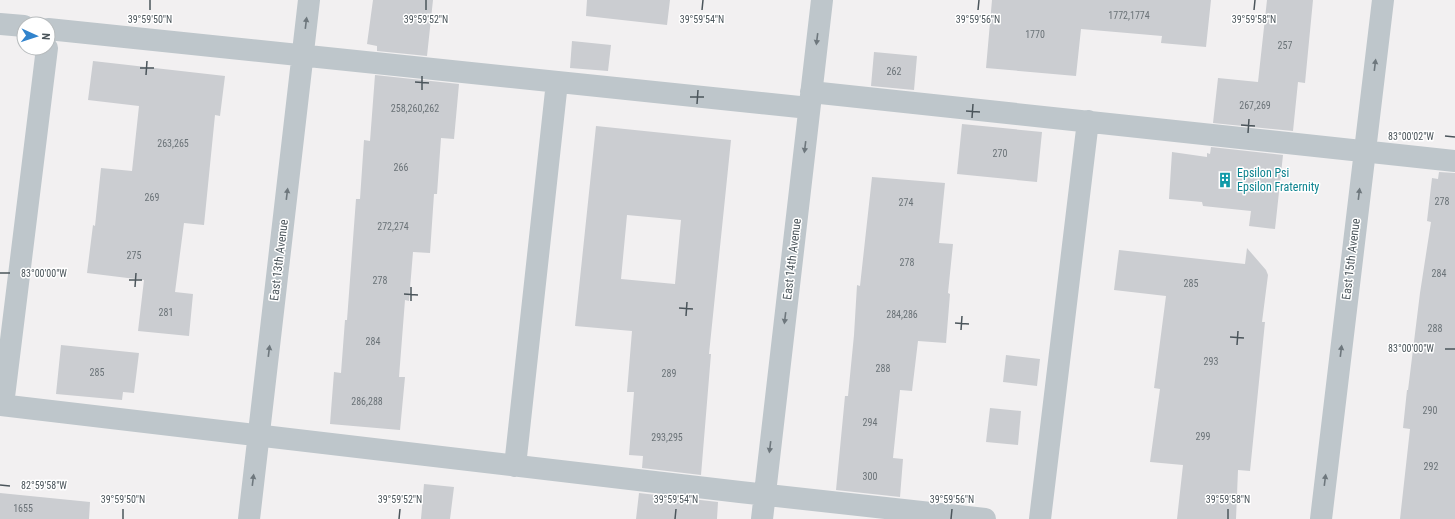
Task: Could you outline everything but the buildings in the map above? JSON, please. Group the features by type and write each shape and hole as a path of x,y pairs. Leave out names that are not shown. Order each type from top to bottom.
{"street":[{"name":"East 13th Avenue","path":"249,519 309,0"},
{"name":"East 14th Avenue","path":"762,519 822,0"},
{"name":"East 15th Avenue","path":"1321,519 1383,0"},
{"path":"0,24 16,25"},
{"path":"56,37 303,56 557,82 1088,122 1455,161"},
{"path":"46,56 2,405 764,495 985,519"},
{"path":"515,466 557,82"},
{"path":"1040,519 1088,122"}],"place":[{"name":"Epsilon Psi Epsilon Fraternity","path":"1225,180"}]}
